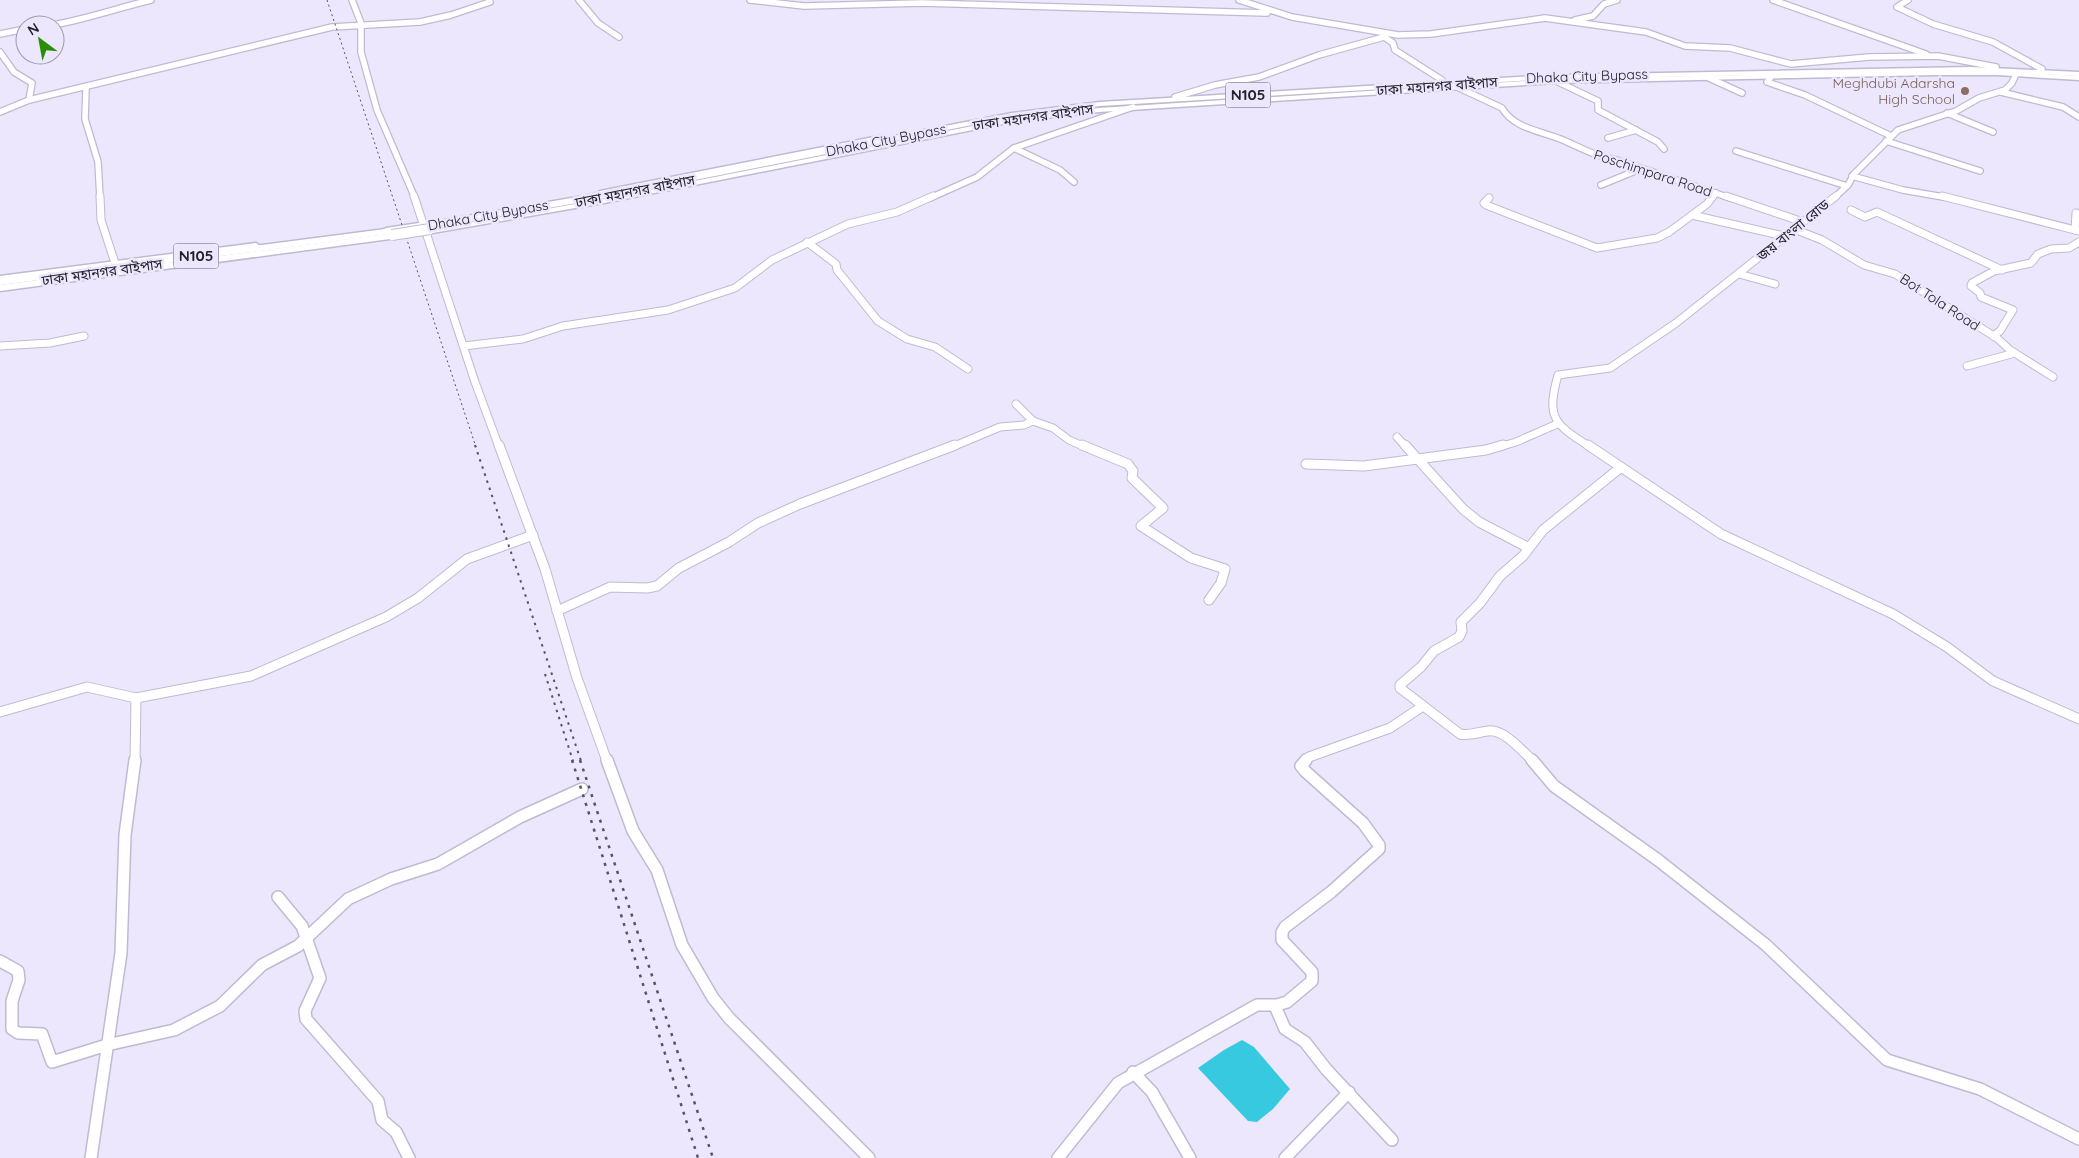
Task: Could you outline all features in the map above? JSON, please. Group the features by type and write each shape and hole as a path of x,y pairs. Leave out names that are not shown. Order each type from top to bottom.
{"highway":[{"name":"ঢাকা মহানগর বাইপাস","path":"0,287 427,228 1016,117 1099,107 1554,79 1994,71 2079,75"},
{"name":"N105","path":"0,281 392,233"}],"main road":[{"path":"0,281 115,263 427,228 1010,113 1175,97 1442,80 1594,74 1996,67 2042,69 2079,75"},
{"path":"0,287 427,228 604,200 1018,120 1133,107 1556,81 2016,74 2079,75"}],"street":[{"path":"65,23 151,0"},
{"path":"352,0 361,23 361,52 377,110 427,228 475,382 533,535 577,678 634,831 657,870 673,924 693,968 713,998 746,1037 870,1158"},
{"path":"579,0 598,23 619,37"},
{"path":"750,0 808,6 922,3 1278,14"},
{"path":"1239,0 1278,14 1385,36 1391,41 1395,50 1404,57 1442,80"},
{"path":"1570,22 1595,15 1601,12 1604,4 1616,0"},
{"path":"1773,0 1887,38 1931,56"},
{"path":"1908,0 1897,7 1939,26 1993,42 2042,69"},
{"path":"0,112 30,100 86,88 284,38 361,23 419,22 457,14 490,2"},
{"path":"1175,97 1259,77 1319,55 1385,36 1430,34 1542,18 1641,31 1685,46 1730,48 1791,64 1882,56 1931,56 1948,57 1996,67"},
{"path":"0,34 15,31"},
{"path":"0,52 14,72 32,84 30,100"},
{"path":"2001,92 2010,88 2016,74"},
{"path":"1771,77 1767,82 1805,95 1888,139 1918,149 1940,160 1980,171"},
{"path":"1709,78 1742,93"},
{"path":"1556,81 1598,101 1598,110 1658,142 1664,149"},
{"name":"Poschimpara Road","path":"1455,86 1502,108 1506,115 1521,125 1553,136 1599,157 1618,160 1640,169 1803,222"},
{"path":"86,88 85,119 98,162 102,220 115,263"},
{"path":"2001,92 2063,108 2079,117"},
{"name":"জয় বাংলা রোড","path":"1558,375 1610,368 1658,336 1739,274 1847,186 1852,176 1888,139 1905,126 1947,114 1979,98 2001,92"},
{"path":"464,346 523,339 563,326 672,308 739,286 772,260 807,242 848,224 897,212 977,177 1014,148 1133,107"},
{"path":"1947,114 1993,132"},
{"path":"1608,138 1636,130"},
{"path":"1014,148 1060,170 1074,182"},
{"path":"1736,151 1782,167 1811,173 1847,186"},
{"path":"1601,185 1607,179 1621,177 1640,169"},
{"path":"1852,176 1898,189 1957,200 2077,231 2076,213"},
{"path":"1489,198 1484,203 1486,205 1597,248 1657,238 1670,232 1709,202 1716,193"},
{"path":"1851,210 1865,217 1877,212 2002,270"},
{"path":"1692,215 1784,236"},
{"name":"Bot Tola Road","path":"1794,229 1822,240 1864,265 1895,274 1994,336 2015,353 2053,377"},
{"path":"807,242 836,264 837,270 878,321 907,339 935,348 968,369"},
{"path":"1994,336 2002,331 2007,316 2013,310 1981,298 1980,293 1971,285 1982,276 2031,263 2038,254 2051,249 2069,248 2079,242"},
{"path":"1739,274 1775,284"},
{"path":"0,346 50,342 84,336"},
{"path":"1967,366 2015,353"},
{"path":"1558,375 1552,408 1557,424 1620,468 1682,506 1721,534 1893,614 1947,647 1993,681 2079,719"},
{"path":"1016,404 1033,421 1053,428 1068,440 1128,464 1133,471 1132,478 1163,508 1141,526 1185,554 1211,567 1225,569 1221,583 1208,600"},
{"path":"557,611 610,586 647,588 657,586 679,568 729,542 758,523 800,504 902,467 1000,427 1024,425 1033,421"},
{"path":"1306,464 1364,466 1486,450 1516,442 1557,424"},
{"path":"1397,437 1463,510 1479,522 1529,548"},
{"path":"1620,468 1543,530 1516,563 1500,576 1480,603 1464,618 1461,622 1462,631 1459,638 1434,651 1421,667 1400,684 1400,688 1463,736 1492,730 1498,731 1532,760 1554,786 1658,860 1766,945 1887,1060 1894,1064 1998,1096 2079,1140"},
{"path":"0,712 87,687 136,698 241,679 269,669 386,617 418,598 467,559 533,535"},
{"path":"92,1158 121,953 125,835 135,761 136,698"},
{"path":"1058,1158 1113,1088 1133,1072 1257,1004 1266,1003 1275,1006 1284,1003 1306,987 1313,976 1305,963 1282,940 1282,932 1380,849 1363,823 1301,766 1302,762 1308,757 1390,728 1423,706"},
{"path":"0,962 18,971 19,980 12,1001 12,1029 18,1033 42,1034 52,1062 107,1045 174,1030 220,1006 262,965 298,946 348,899 391,879 438,864 520,817 582,789"},
{"path":"278,897 302,926 320,978 305,1011 306,1019 378,1101 382,1120 396,1132 409,1158"},
{"path":"1275,1006 1285,1029 1305,1042 1326,1069 1392,1140"},
{"path":"1133,1072 1160,1102 1167,1114 1174,1136 1190,1158"},
{"path":"1285,1158 1348,1092"}],"water":[{"path":"1242,1040 1254,1047 1290,1089 1273,1109 1257,1122 1248,1121 1198,1068"}],"railway":[{"path":"327,0 476,447"},
{"path":"475,445 581,761"},
{"path":"545,674 573,761"},
{"path":"572,760 698,1158"},
{"path":"580,760 713,1158"}],"place":[{"name":"Meghdubi Adarsha High School","path":"1965,91"}]}
